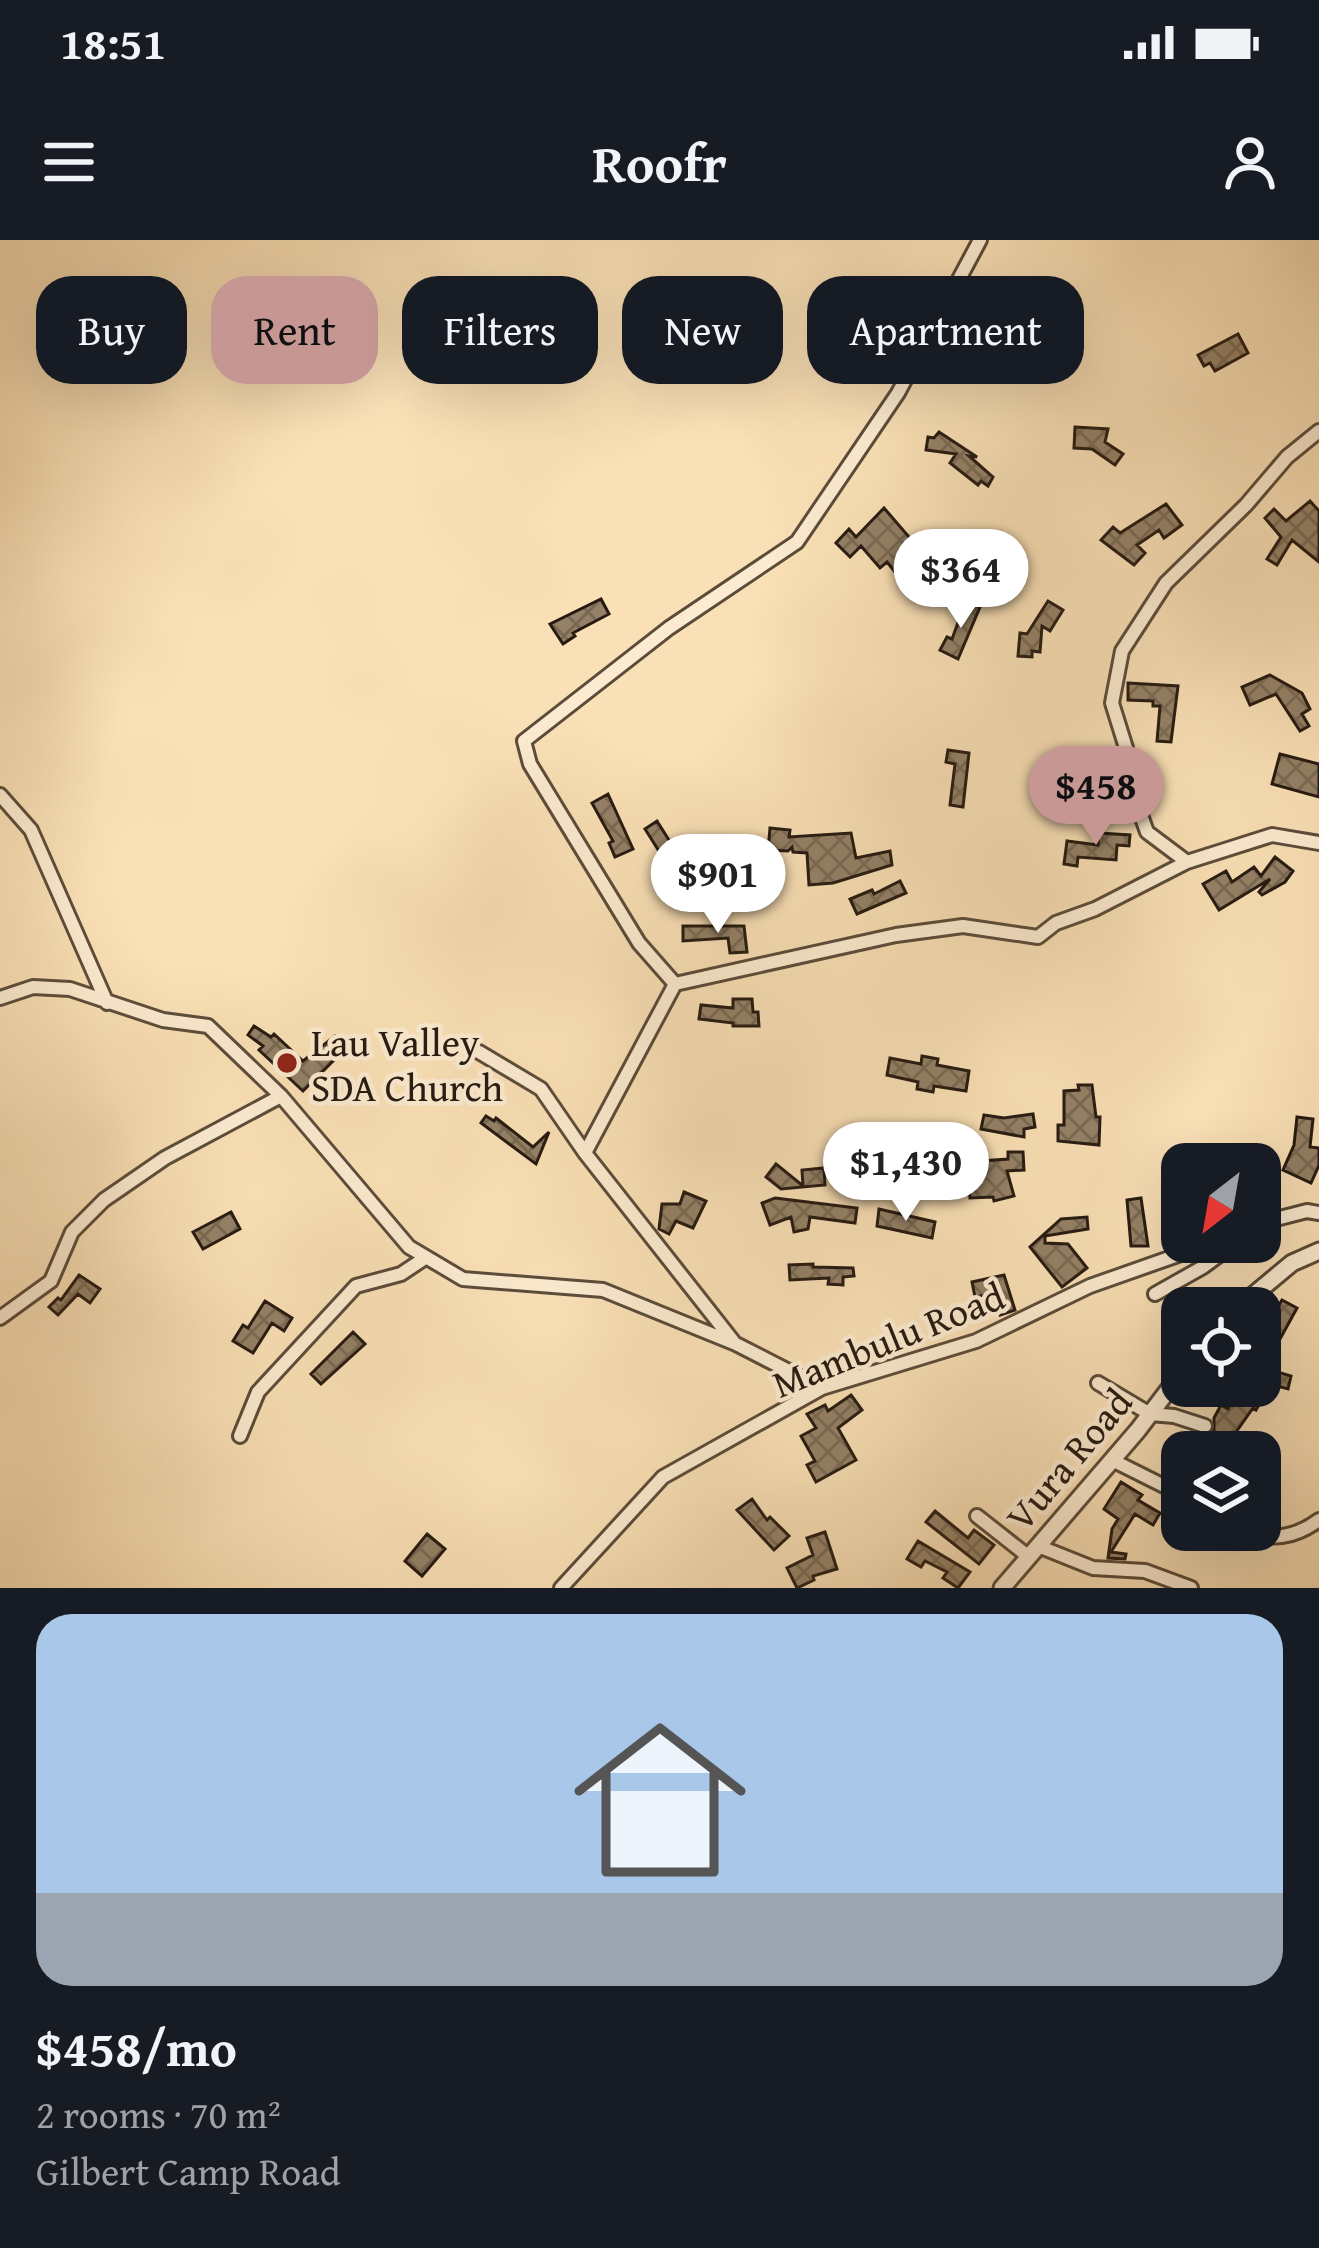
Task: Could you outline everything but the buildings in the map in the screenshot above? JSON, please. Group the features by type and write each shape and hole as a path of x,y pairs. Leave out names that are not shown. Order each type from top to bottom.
{"street":[{"path":"675,983 639,944 530,764 524,741 669,628 796,542 898,393 980,240"},
{"path":"1187,862 1147,832 1130,784 1126,748 1112,703 1122,651 1166,584 1246,506 1287,457 1319,431"},
{"path":"0,796 31,830 107,1003"},
{"path":"585,1153 675,983 896,935 963,926 1038,937 1057,923 1187,862 1272,836 1319,842"},
{"path":"0,998 32,987 70,989 163,1020 208,1026 281,1096 410,1247 425,1258 463,1279 603,1290 736,1343 822,1388"},
{"path":"479,1052 541,1089 585,1153 736,1343"},
{"path":"0,1318 51,1281 72,1232 104,1200 165,1158 281,1096"},
{"path":"1281,1218 1319,1213"},
{"path":"1263,1287 1292,1263 1319,1251"},
{"path":"239,1436 259,1392 356,1286 401,1274 425,1258"},
{"name":"Mambulu Road","path":"561,1588 663,1477 822,1388 976,1341 1090,1286 1161,1261"},
{"path":"1155,1294 1210,1263"},
{"path":"1098,1382 1150,1414 1204,1426"},
{"name":"Vura Road","path":"1002,1588 1161,1400"},
{"path":"1112,1460 1161,1485"},
{"path":"977,1516 1034,1551 1093,1568 1145,1571 1191,1588"},
{"path":"1281,1538 1302,1532 1319,1520"}],"place":[{"name":"Lau Valley SDA Church","path":"287,1063"}]}
